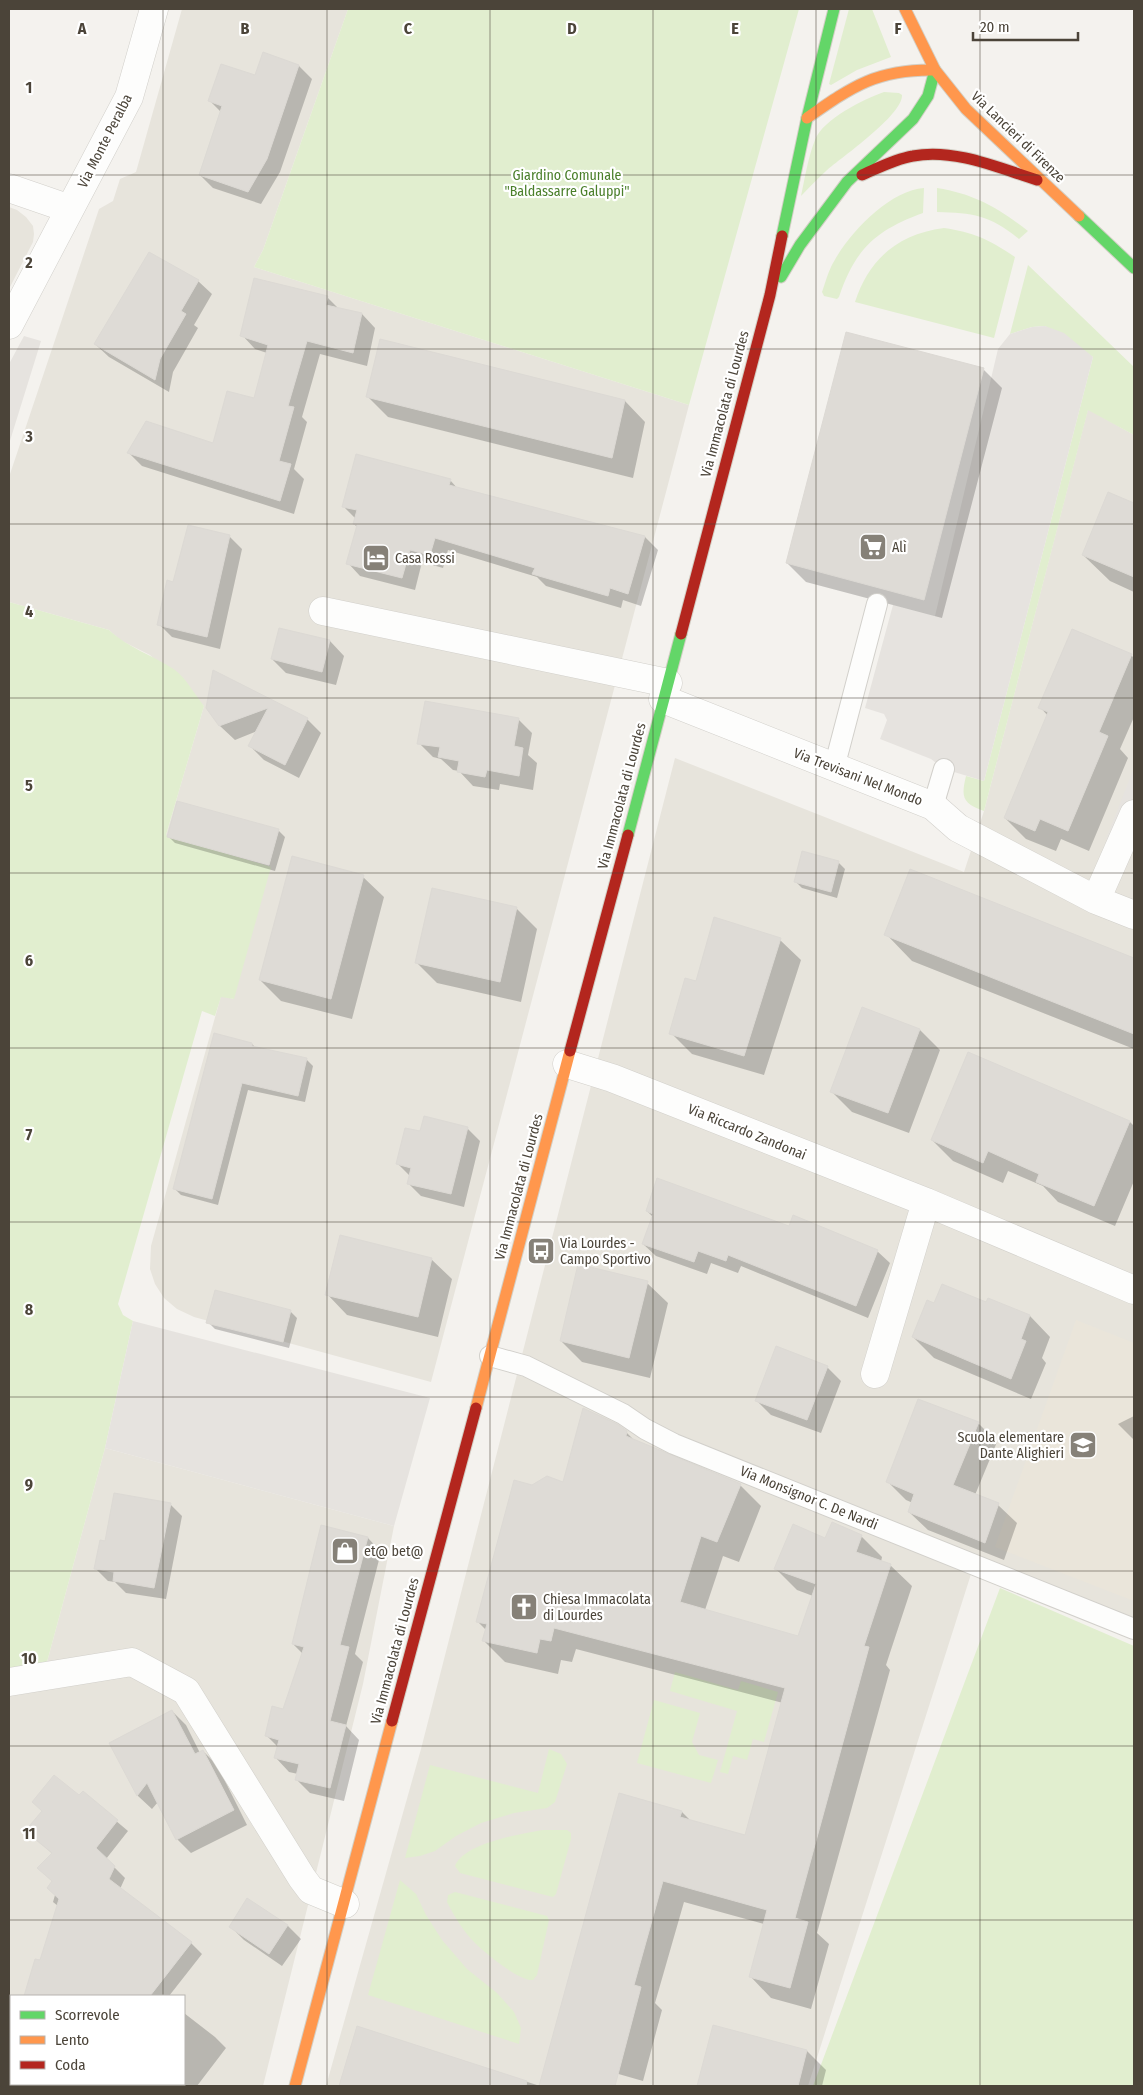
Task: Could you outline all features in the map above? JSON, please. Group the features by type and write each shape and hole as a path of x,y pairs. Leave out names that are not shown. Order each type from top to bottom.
{"street":[{"name":"Via Monte Peralba","path":"9,326 129,97 154,9"},
{"name":"Via Immacolata di Lourdes","path":"295,2086 345,1904 770,295 807,118 834,9"},
{"name":"Via Lancieri di Firenze","path":"905,9 935,70 978,122 1134,268"},
{"path":"807,118 838,97 875,76 906,70 935,70"},
{"name":"Via Immacolata di Lourdes","path":"770,295 800,245 847,182 913,119 928,96 935,70"},
{"name":"Via Immacolata di Lourdes","path":"847,182 888,163 914,155 930,154 970,161 1041,181"},
{"path":"9,188 70,209"},
{"name":"Via Trevisani Nel Mondo","path":"323,611 666,691 834,768 933,806 958,828 1096,900 1134,915"},
{"path":"1096,900 1134,814"},
{"name":"Via Riccardo Zandonai","path":"567,1064 612,1078 926,1202 1134,1290"},
{"path":"875,1374 926,1202"},
{"path":"9,1682 132,1662 186,1691 302,1878 311,1890 345,1904"}],"lane":[{"path":"834,768 877,604"},
{"path":"933,806 944,769"},
{"name":"Via Monsignor C. De Nardi","path":"490,1356 526,1366 623,1414 674,1444 1134,1629"}],"shaded area":[{"path":"182,9 348,9 263,250 254,267 689,405 431,1382 194,1317 177,1309 164,1298 155,1284 150,1269 151,1246 221,996 234,999 166,835 204,706 150,655 120,640 109,630 9,602 9,477 99,209 113,201 120,179 136,172"},
{"path":"9,207 26,217 33,226 34,234 33,242 9,289"},
{"path":"1045,326 1064,333 1093,357 984,781 944,769 931,759 880,739 887,720 884,714 865,708 893,605 935,616 998,349 1010,334 1032,327"},
{"path":"24,336 41,341 9,444 9,364"},
{"path":"1088,409 1134,435 1134,1637 972,1571 808,2086 326,2086 421,1749 675,758 964,872 984,811"},
{"path":"1134,768 1134,794 1115,843 1106,839"},
{"name":"Scuola elementare Dante Alighieri","path":"1076,1320 1134,1343 1134,1601 995,1547"},
{"path":"133,1321 430,1398 394,1526 105,1448"},
{"path":"105,1448 394,1526 363,1684 263,2086 9,2086 9,1669 47,1662"}],"green space":[{"name":"Giardino Comunale \"Baldassarre Galuppi\"","path":"348,9 799,9 689,405 254,267 263,250"},
{"path":"849,9 872,9 891,57 857,70 831,85 829,84"},
{"path":"884,92 902,95 900,103 893,113 883,124 826,171 801,196 810,153 819,132 835,117"},
{"path":"924,188 923,213 892,227 869,243 852,266 839,297 837,299 824,296 822,292 831,267 858,229 883,206 897,197"},
{"path":"937,188 975,198 1006,215 1028,231 1019,239 999,225 981,217 961,213 937,212"},
{"path":"944,228 981,238 1015,257 994,338 855,302 868,273 888,251 913,236"},
{"path":"1028,265 1134,367 1134,435 1088,410 984,811 967,802 964,794 966,776 984,781 1093,357 1045,326 1032,327 1010,334"},
{"path":"9,602 109,630 132,647 179,673 204,706 166,835 271,867 234,999 221,997 215,1016 202,1011 118,1304 123,1315 133,1321 105,1448 47,1662 9,1669"},
{"path":"1000,1588 1134,1646 1134,2086 813,2086"},
{"path":"675,1672 738,1690 741,1681 778,1692 764,1742 753,1739 747,1760 733,1756 728,1774 720,1772 737,1711 670,1691"},
{"path":"654,1700 700,1713 692,1742 699,1755 718,1760 711,1783 637,1763"},
{"path":"549,1749 561,1754 567,1764 555,1802 547,1808 514,1813 481,1823 456,1836 435,1851 405,1858 430,1765 538,1793"},
{"path":"543,1830 567,1830 571,1833 556,1894 553,1897 460,1873 455,1866 460,1858 469,1851 481,1846 508,1837"},
{"path":"400,1880 416,1894 426,1915 442,1940 467,1969 497,1993 514,2012 521,2028 519,2044 368,1995"},
{"path":"455,1892 547,1916 549,1920 537,1975 533,1980 512,1972 486,1953 471,1939 459,1924 447,1902 448,1895"}],"building":[{"path":"263,52 299,65 267,159 248,192 199,175 222,106 208,101 221,64 255,75"},
{"path":"149,252 199,280 181,311 186,314 160,359 155,380 94,344"},
{"path":"254,278 328,296 326,305 362,313 353,353 307,341 288,406 294,407 279,461 291,464 280,501 127,453 146,421 213,443 227,391 254,398 268,345 240,336"},
{"path":"846,332 984,368 924,600 786,563"},
{"path":"380,339 625,400 612,458 366,397"},
{"path":"356,454 451,479 449,485 645,536 628,594 610,588 608,596 532,574 535,568 435,538 430,555 410,550 402,578 346,564 357,525 353,524 357,510 342,507"},
{"path":"1108,492 1134,503 1134,577 1082,555"},
{"path":"188,525 230,535 207,637 157,625 167,580 173,582"},
{"path":"279,628 330,640 322,672 271,659"},
{"path":"1072,629 1132,654 1099,732 1108,736 1068,831 1040,819 1035,831 1004,818 1048,712 1038,708"},
{"path":"213,670 308,718 285,765 248,746 268,708 219,726 206,708"},
{"path":"425,701 519,718 514,746 523,748 519,776 487,770 485,777 457,772 459,761 438,757 440,747 417,744"},
{"path":"177,801 279,829 269,865 167,837"},
{"path":"802,851 839,861 831,892 794,882"},
{"path":"292,856 364,875 331,999 259,980"},
{"path":"910,869 1134,958 1134,1034 884,935"},
{"path":"432,888 517,907 500,982 415,963"},
{"path":"714,917 781,938 744,1056 669,1034 685,978 696,981"},
{"path":"862,1007 920,1029 888,1113 830,1092"},
{"path":"214,1033 252,1043 252,1046 307,1058 298,1096 242,1083 212,1199 173,1189"},
{"path":"968,1052 1130,1121 1094,1206 1036,1182 1039,1174 988,1151 983,1163 931,1140"},
{"path":"424,1116 468,1127 451,1194 407,1184 411,1168 396,1164 405,1128 420,1131"},
{"path":"657,1178 789,1226 793,1215 878,1250 856,1306 728,1255 726,1261 698,1251 694,1262 642,1244 653,1214 646,1211"},
{"path":"340,1235 432,1258 418,1317 325,1295"},
{"path":"578,1264 648,1281 629,1358 560,1341"},
{"path":"942,1284 986,1302 988,1298 1030,1315 1021,1339 1026,1341 1011,1379 912,1337 927,1300 934,1303"},
{"path":"215,1290 291,1310 283,1342 206,1323"},
{"path":"776,1346 828,1366 807,1420 755,1401"},
{"path":"918,1399 979,1422 953,1485 999,1503 985,1543 908,1512 914,1494 886,1482"},
{"path":"583,1408 617,1424 627,1431 626,1436 741,1484 717,1542 701,1536 680,1602 798,1636 816,1584 774,1569 793,1524 825,1538 832,1522 862,1535 856,1552 891,1564 864,1646 869,1647 795,1918 808,1922 790,1988 749,1977 767,1910 663,1881 634,1985 641,1987 615,2086 539,2086 619,1793 682,1811 680,1817 745,1835 785,1688 554,1628 551,1641 540,1639 537,1653 482,1641 487,1624 476,1622 514,1480 532,1485 547,1476 563,1482"},
{"path":"114,1493 171,1503 154,1588 113,1581 114,1572 94,1569 100,1540 105,1541"},
{"path":"321,1525 368,1537 340,1645 349,1647 330,1721 346,1725 330,1788 295,1780 299,1764 274,1758 279,1740 265,1736 272,1706 283,1709 304,1647 292,1644"},
{"path":"172,1710 195,1754 203,1750 234,1810 176,1840 147,1783 137,1796 109,1743"},
{"path":"54,1775 79,1795 83,1791 118,1820 96,1848 115,1866 109,1879 192,1942 151,1995 24,1995 35,1959 40,1960 59,1899 47,1888 52,1881 37,1868 52,1853 25,1831 42,1811 32,1802"},
{"path":"247,1898 288,1925 269,1954 229,1927"},
{"path":"713,2025 807,2050 798,2086 697,2086"},
{"path":"357,2026 527,2081 526,2086 339,2086"}],"traffic: fast":[{"path":"782,236 807,118 834,9"},
{"path":"781,277 800,245 847,182 913,119 928,96 935,70"},
{"path":"1079,216 1134,268"},
{"path":"628,835 681,634"}],"traffic: slow":[{"path":"905,9 935,70 966,109 1079,216"},
{"path":"807,118 852,88 881,76 915,70 935,70"},
{"path":"476,1408 570,1051"},
{"path":"295,2086 392,1721"}],"traffic: jam":[{"path":"862,175 906,157 929,154 976,160 1037,180"},
{"path":"681,634 770,295 782,236"},
{"path":"570,1051 628,835"},
{"path":"392,1721 476,1408"}],"place":[{"name":"Alì","path":"873,547"},
{"name":"Casa Rossi","path":"376,558"},
{"name":"Via Lourdes - Campo Sportivo","path":"541,1251"},
{"name":"Scuola elementare Dante Alighieri","path":"1083,1445"},
{"name":"et@ bet@","path":"345,1551"},
{"name":"Chiesa Immacolata di Lourdes","path":"524,1607"}]}
